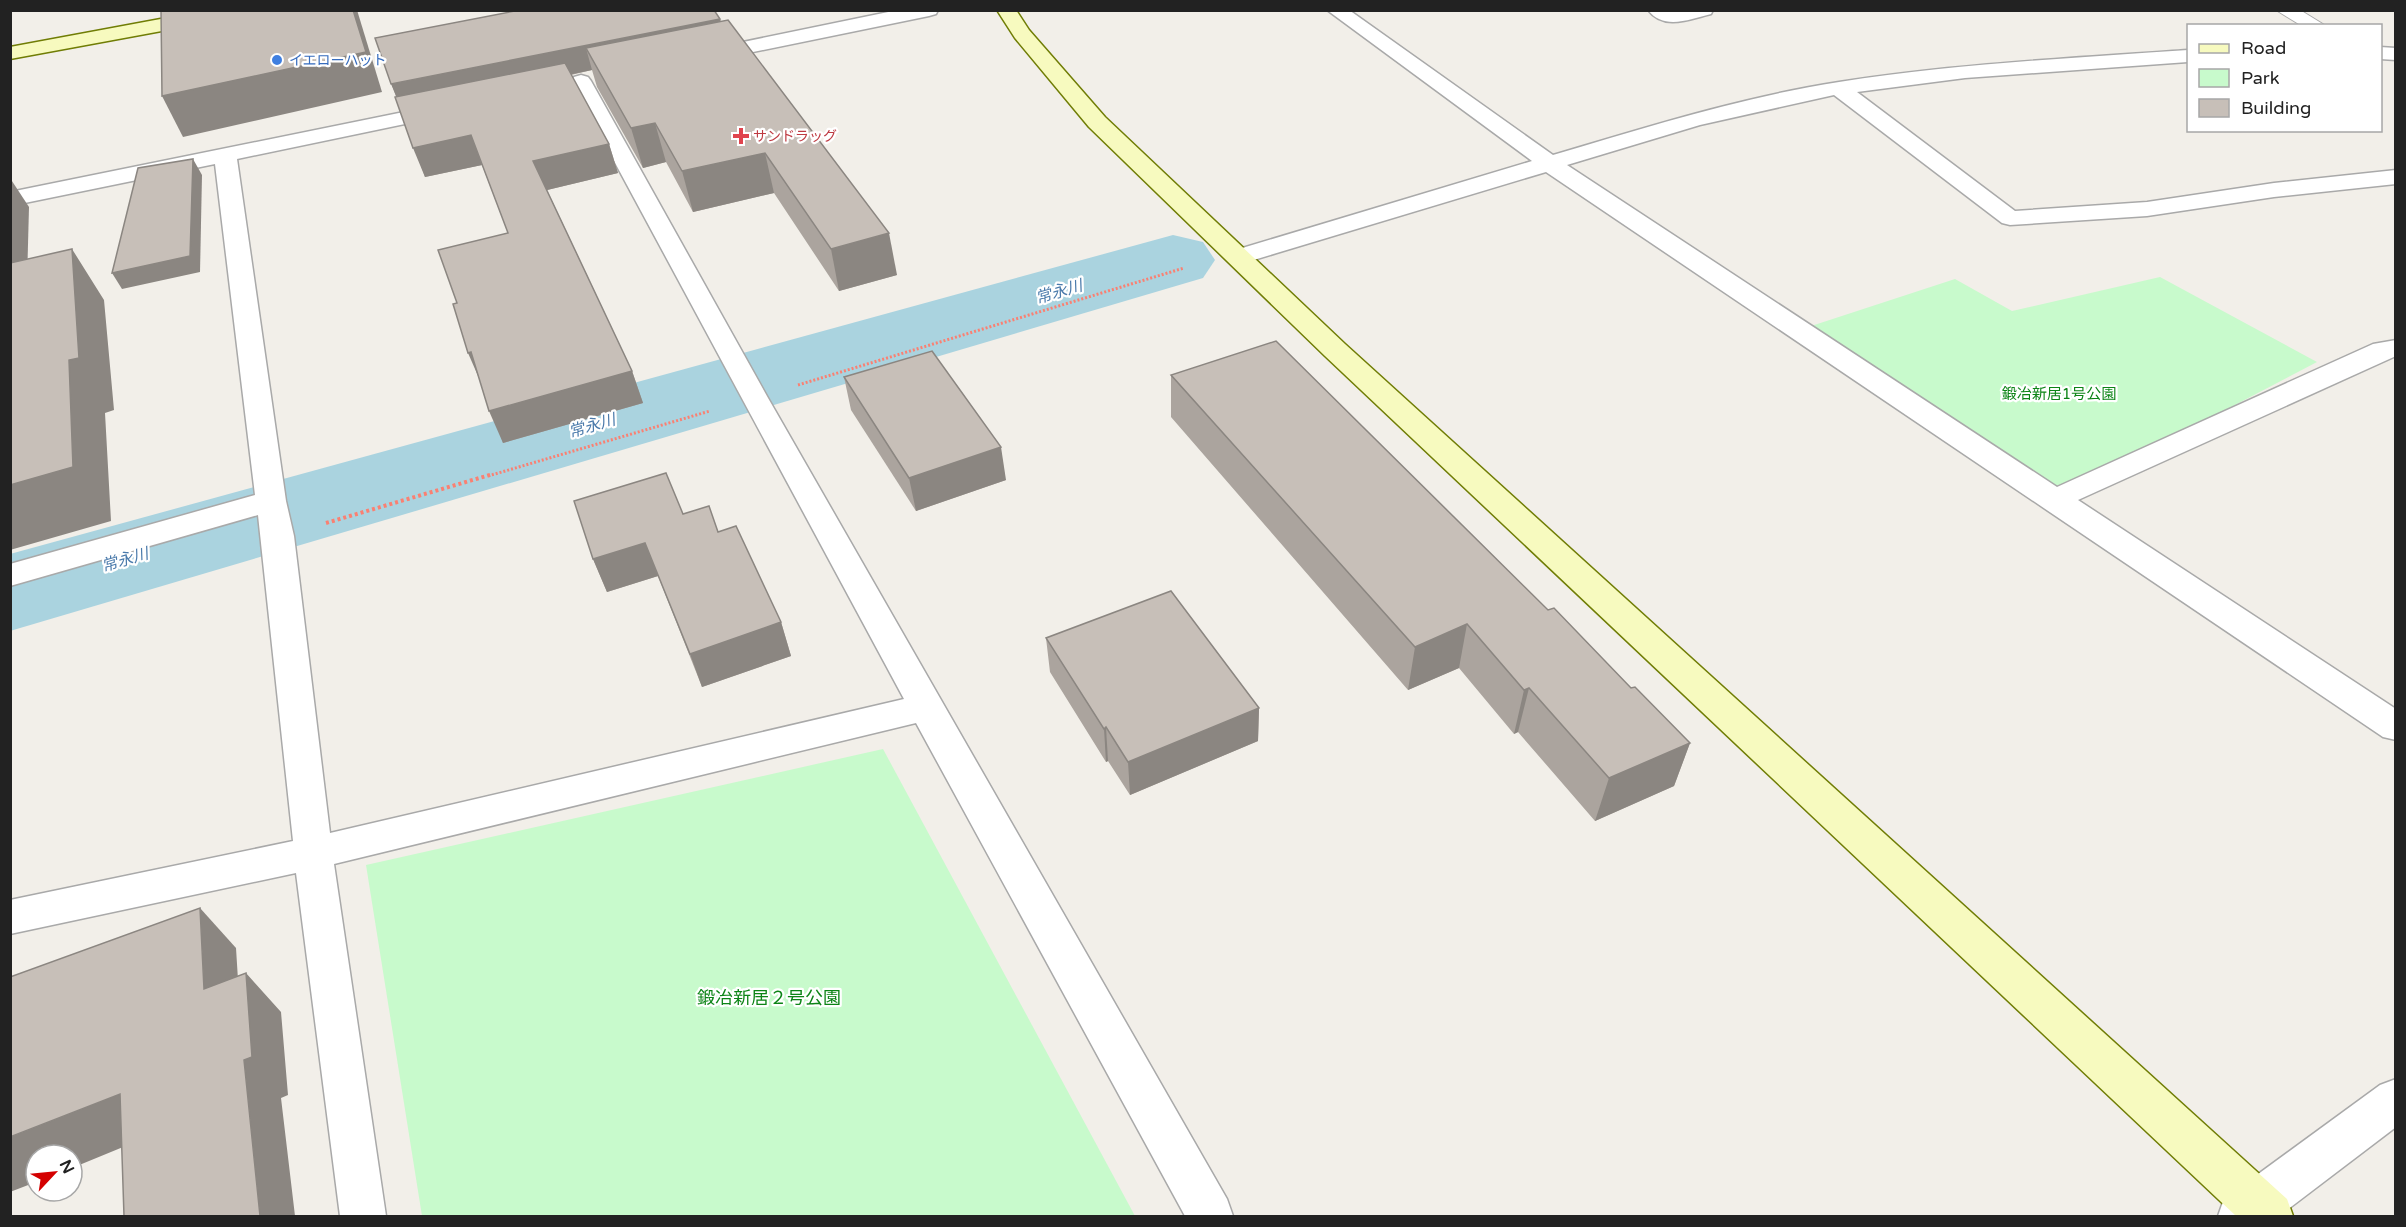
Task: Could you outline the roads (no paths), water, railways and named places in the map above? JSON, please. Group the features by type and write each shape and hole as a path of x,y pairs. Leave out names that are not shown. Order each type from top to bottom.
{"street":[{"path":"10,53 243,10"},
{"path":"685,60 929,10"},
{"path":"1006,10 1022,34 1096,122 1353,367 2256,1212 2396,1100"},
{"path":"1336,10 1550,164 2396,727"},
{"path":"1657,10 1672,18 1704,10"},
{"path":"1238,257 1694,120 1838,88 1965,72 2187,56"},
{"path":"581,81 754,398 1210,1216"},
{"path":"1838,88 2010,218 2147,209 2274,190 2396,177"},
{"path":"10,199 466,105"},
{"path":"225,155 274,516 313,853 363,1216"},
{"path":"2053,500 2383,350 2396,348"},
{"path":"10,575 274,516"},
{"path":"10,917 313,853 927,707"}],"lane":[{"path":"2286,10 2313,24"}],"waterway":[{"name":"常永川","path":"10,593 1173,260"}],"place":[{"name":"イエローハット","path":"277,60"},
{"name":"サンドラッグ","path":"741,136"}],"park label":[{"name":"鍛冶新居1号公園","path":"2059,394"},
{"name":"鍛冶新居２号公園","path":"769,998"}]}
